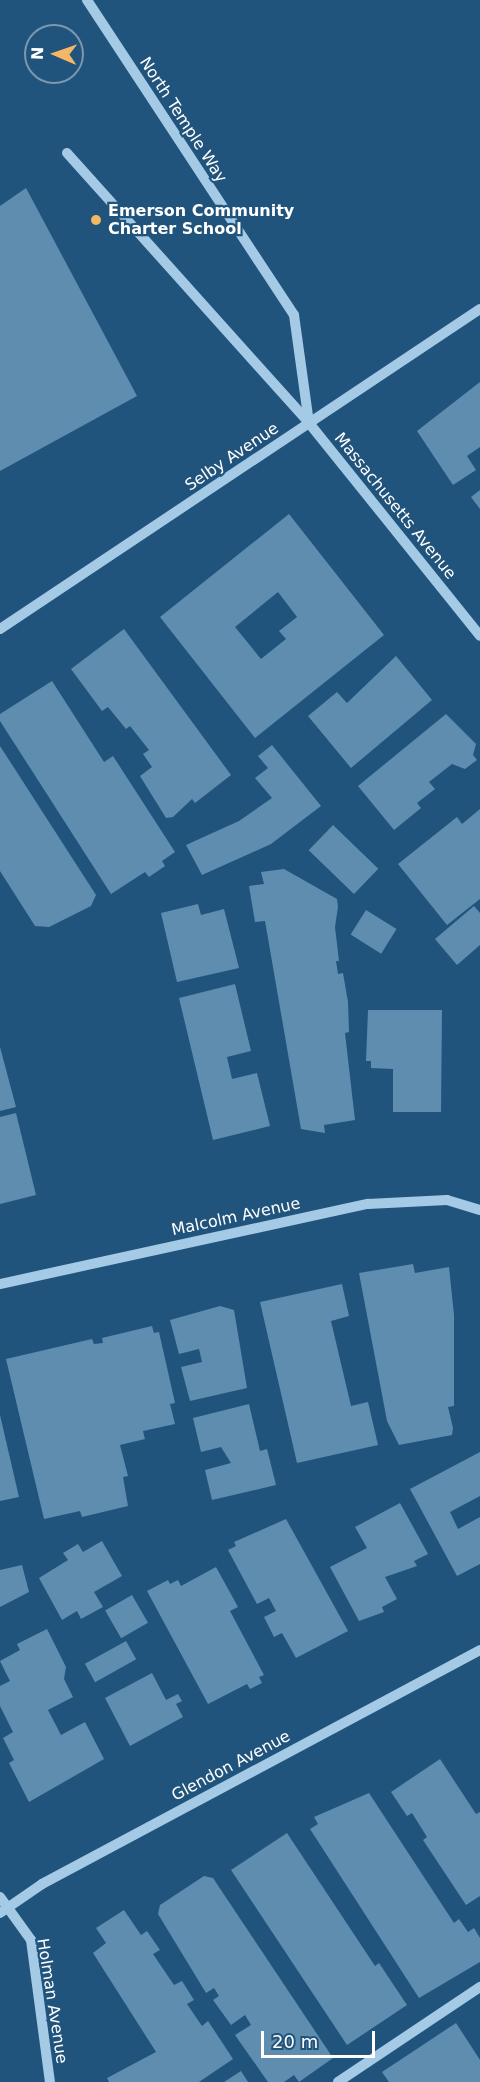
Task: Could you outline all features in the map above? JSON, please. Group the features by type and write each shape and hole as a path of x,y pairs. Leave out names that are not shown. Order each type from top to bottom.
{"street":[{"name":"North Temple Way","path":"87,0 294,315 309,423"},
{"name":"Massachusetts Avenue","path":"67,153 309,423 480,636"},
{"name":"Selby Avenue","path":"0,629 480,309"},
{"name":"Malcolm Avenue","path":"0,1284 368,1204 447,1200 480,1210"},
{"name":"Glendon Avenue","path":"4,1910 42,1884 480,1650"},
{"name":"Holman Avenue","path":"0,1897 4,1910 31,1940 50,2082"},
{"path":"338,2082 480,1987"}],"building":[{"path":"26,188 137,396 0,471 0,206"},
{"path":"480,382 480,447 467,456 476,470 453,485 417,431"},
{"path":"480,490 480,509 471,497"},
{"path":"289,514 384,635 255,738 160,617","holes":["278,592 297,617 279,631 286,639 261,659 235,627"]},
{"path":"124,629 231,775 195,803 192,799 173,817 166,818 140,776 152,767 143,754 149,750 130,726 126,729 108,707 102,711 71,669"},
{"path":"396,656 432,700 351,768 308,716 337,692 347,703"},
{"path":"52,681 104,762 113,756 175,852 162,861 165,866 149,877 145,872 111,894 0,721 0,714"},
{"path":"446,714 476,744 473,755 477,760 465,769 452,764 429,782 435,789 417,803 421,808 394,830 358,786"},
{"path":"272,745 321,806 271,844 202,875 186,845 239,821 272,798 255,778 268,768 258,756"},
{"path":"0,746 96,895 91,906 49,927 35,926 0,871"},
{"path":"480,809 480,899 447,925 398,864 457,817 462,824"},
{"path":"333,825 378,869 354,894 309,850"},
{"path":"284,869 337,899 335,927 339,961 336,961 338,974 343,973 348,1002 349,1032 345,1033 355,1120 324,1125 325,1133 301,1129 265,921 255,922 249,886 264,884 261,872"},
{"path":"198,904 201,915 224,909 239,968 177,982 161,913"},
{"path":"474,906 480,913 480,945 457,965 435,939"},
{"path":"366,910 397,929 381,954 351,935"},
{"path":"235,984 251,1051 227,1057 232,1079 257,1073 270,1126 213,1140 179,998"},
{"path":"368,1010 442,1010 441,1112 393,1112 393,1069 371,1068 371,1061 366,1061"},
{"path":"0,1047 16,1107 0,1111"},
{"path":"16,1113 36,1195 0,1204 0,1117"},
{"path":"413,1264 415,1273 449,1267 454,1315 454,1406 448,1407 453,1428 452,1435 399,1445 387,1421 359,1273"},
{"path":"342,1284 349,1316 331,1321 351,1406 368,1402 378,1445 297,1463 260,1302"},
{"path":"220,1306 234,1310 247,1388 190,1401 181,1367 202,1362 199,1349 179,1354 170,1320"},
{"path":"152,1326 154,1333 159,1332 175,1403 170,1404 175,1424 143,1431 145,1439 120,1445 128,1476 123,1477 128,1506 82,1517 80,1511 44,1519 6,1359 92,1339 94,1344 103,1343 102,1338"},
{"path":"249,1404 260,1451 267,1449 276,1485 212,1500 205,1470 231,1463 221,1447 201,1452 193,1418"},
{"path":"0,1415 19,1497 0,1501"},
{"path":"480,1452 480,1496 450,1512 458,1529 480,1517 480,1564 457,1576 410,1489"},
{"path":"400,1503 428,1554 414,1561 417,1566 385,1577 397,1599 382,1607 384,1612 359,1621 330,1567 367,1548 355,1527"},
{"path":"286,1519 348,1631 296,1658 282,1633 274,1637 264,1617 276,1611 269,1598 257,1604 228,1550 236,1546 234,1542"},
{"path":"102,1541 122,1576 94,1592 103,1607 81,1619 77,1611 62,1620 39,1578 68,1560 63,1553 78,1544 83,1552"},
{"path":"22,1565 29,1592 0,1607 0,1570"},
{"path":"216,1567 238,1607 230,1611 264,1675 259,1677 262,1683 250,1689 247,1684 208,1704 147,1591 168,1580 170,1584 178,1580 181,1586"},
{"path":"132,1595 148,1623 121,1638 105,1610"},
{"path":"47,1629 66,1667 64,1679 73,1697 48,1710 61,1735 85,1722 104,1759 29,1802 9,1763 14,1760 3,1738 13,1732 0,1706 0,1686 10,1681 0,1661 20,1650 17,1644"},
{"path":"126,1641 136,1659 95,1682 85,1664"},
{"path":"152,1673 166,1700 178,1694 182,1701 176,1704 183,1717 130,1746 105,1698"},
{"path":"440,1759 476,1814 480,1812 480,1896 466,1905 423,1840 427,1837 412,1813 407,1816 391,1792"},
{"path":"369,1793 454,1923 459,1919 468,1932 474,1928 480,1938 480,1962 419,1998 310,1829 318,1824 314,1817"},
{"path":"287,1833 375,1966 379,1963 407,2005 347,2045 231,1870"},
{"path":"204,1876 213,1878 333,2058 299,2082 294,2075 284,2082 268,2082 235,2035 251,2025 245,2015 231,2025 213,2000 219,1996 214,1988 206,1993 158,1914 160,1905"},
{"path":"124,1910 141,1935 147,1931 160,1950 153,1954 174,1985 182,1981 194,2000 187,2004 202,2026 208,2021 233,2059 199,2082 109,2082 107,2078 156,2052 93,1953 106,1943 96,1928"},
{"path":"456,2023 480,2060 480,2082 389,2082 382,2072"},
{"path":"241,2071 248,2082 224,2082"}],"place":[{"name":"Emerson Community Charter School","path":"96,220"}]}
